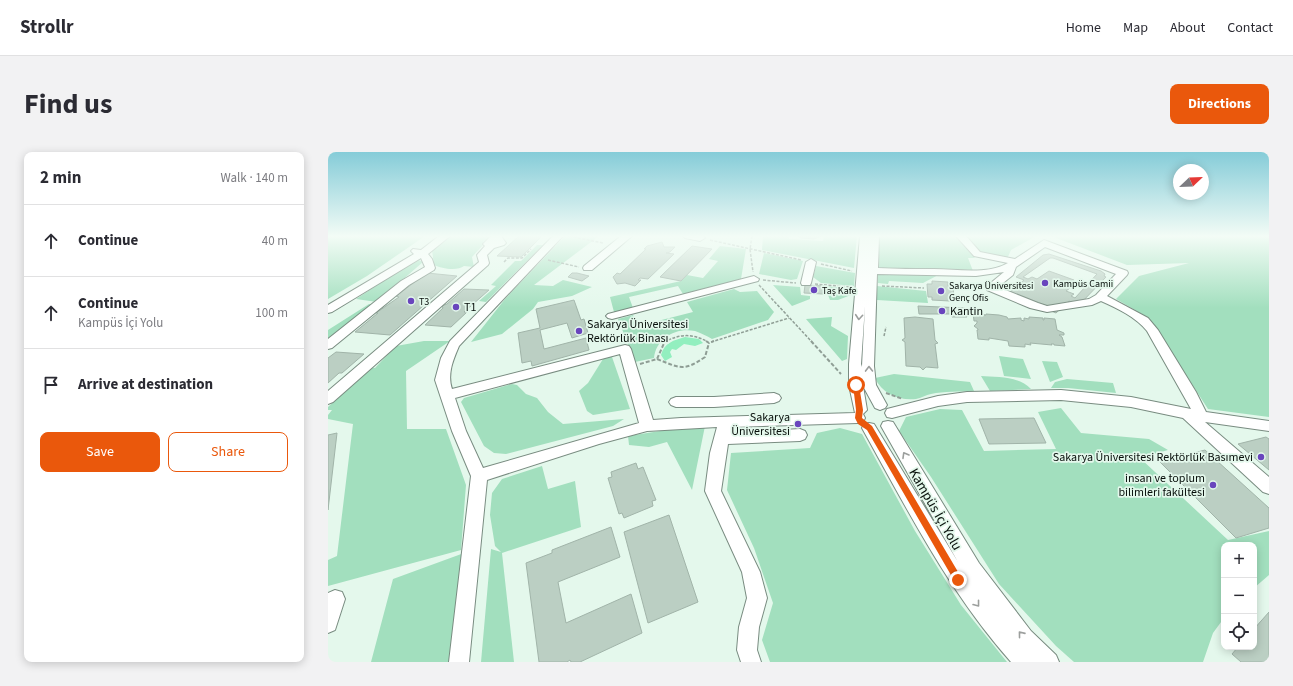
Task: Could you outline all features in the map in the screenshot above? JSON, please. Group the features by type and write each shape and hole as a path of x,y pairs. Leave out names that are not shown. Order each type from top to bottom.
{"street":[{"path":"328,304 405,260"},
{"path":"328,310 407,260"},
{"path":"328,346 405,283 430,268 428,260"},
{"path":"328,399 484,263 483,260"},
{"path":"459,662 479,476 459,431 442,380 447,358 454,344 535,260"},
{"path":"588,268 598,260"},
{"path":"862,419 856,385 855,364 863,260"},
{"name":"Kampüs İçi Yolu","path":"873,260 868,366 869,385 886,409 972,569 1024,638 1049,662"},
{"path":"998,260 1014,264"},
{"path":"873,272 974,273 995,271 1014,264 1020,260"},
{"path":"1014,264 1009,273 991,288 1041,309 1056,309 1068,305 1092,302 1100,297 1123,273 1089,260"},
{"path":"806,283 811,262"},
{"path":"612,316 754,279"},
{"path":"1100,297 1144,320 1189,392 1201,416"},
{"path":"447,395 624,349 647,426"},
{"path":"862,419 871,404 886,409 967,397 1061,395 1131,402 1187,414 1269,426"},
{"path":"676,402 714,402 774,398"},
{"path":"714,402 721,439 713,491 751,572 757,598 749,627 747,650 751,662"},
{"path":"479,476 599,439 647,426 718,422 862,419 879,429 886,409"},
{"path":"1187,414 1269,487"},
{"name":"Kampüs İçi Yolu","path":"862,419 958,580 1010,647 1025,662"},
{"path":"721,439 800,435"},
{"path":"328,623 335,600"}],"path":[{"path":"546,260 588,268"},
{"path":"751,260 754,279 841,374"},
{"path":"801,260 857,272"},
{"path":"754,279 861,288"},
{"path":"889,286 924,288"},
{"path":"708,343 789,318"},
{"path":"884,336 886,327"},
{"path":"657,359 664,342 680,335 698,336 708,343"},
{"path":"636,366 657,359 681,368 696,363 705,357 708,343"},
{"path":"886,409 898,399 908,400"}],"shaded area":[{"path":"328,260 390,260 367,276 328,299"},
{"path":"416,260 423,262 377,302 356,299"},
{"path":"433,260 473,260 474,267 464,266 454,269 434,265"},
{"path":"528,260 486,302 479,301 496,286 491,285 515,261"},
{"path":"542,260 567,260 534,285 553,286 563,280 592,287 572,296 538,302 533,309 502,334 471,342 505,299"},
{"path":"713,260 744,260 741,279 683,294 678,286 629,297 633,308 614,312 610,297 681,281 687,275 703,278 718,261"},
{"path":"762,260 803,261 797,279 791,280 759,274"},
{"path":"812,260 855,260 854,268"},
{"path":"876,260 969,260 973,271 883,269 876,267"},
{"path":"1113,260 1269,260 1269,417 1208,409 1149,318 1116,299 1139,276 1189,263 1127,265"},
{"path":"816,266 855,273 854,286 821,283 813,277"},
{"path":"878,272 942,273 923,283 889,281 888,284 878,283"},
{"path":"773,285 800,287 801,295 810,296 810,299 792,306"},
{"path":"825,286 851,289 851,295 838,300 830,300 828,295 829,291 825,291"},
{"path":"877,286 926,291 928,303 877,300"},
{"path":"734,289 740,292 757,291 774,312 768,320 712,339 695,331 688,330 674,333 663,340 659,345 654,358 635,362 618,319 633,315 636,322 642,325 693,312 687,302"},
{"path":"369,304 372,304 328,341 328,330"},
{"path":"832,317 831,326 848,336 847,359 842,361 806,319"},
{"path":"685,337 699,339 703,343 695,346 684,344 676,350 672,349 670,352 672,357 665,361 661,355 664,348 673,341"},
{"path":"424,341 450,341 406,371 407,429 446,429 466,485 461,550 328,586 328,560 337,556 353,424 328,419 328,415 332,410 328,410 328,407 370,367 375,368 396,346"},
{"path":"999,356 1023,359 1031,379 1004,376"},
{"path":"606,357 612,357 630,409 593,415 587,411 579,391 588,383 603,359"},
{"path":"1042,361 1057,362 1063,377 1050,382"},
{"path":"894,374 970,382 974,391 941,392 929,394 916,399 904,399 887,392 878,384 875,378"},
{"path":"981,376 1014,379 1031,389 990,391"},
{"path":"1067,379 1113,383 1116,393 1068,388 1051,388 1055,382"},
{"path":"512,384 517,385 526,394 537,398 548,412 563,424 624,419 613,426 506,454 494,453 484,446 461,402 464,398"},
{"path":"1061,408 1081,433 1149,439 1168,450 1140,458 1228,540 1269,531 1269,575 1257,585 1257,542 1221,542 1221,622 1213,633 1203,662 1074,662 1056,646 999,584 931,477 899,431 906,417 940,409 962,410 984,451 1056,449 1038,412"},
{"path":"692,426 705,426 692,490 667,442 649,447 629,445 628,436"},
{"path":"840,428 862,434 915,531 961,605 1007,662 770,662 762,640 773,603 754,548 727,490 731,453 810,448 817,433"},
{"path":"542,466 548,489 575,481 581,527 502,553 514,662 481,662 491,549 501,552 495,546 490,515 492,493 502,479"},
{"path":"464,553 451,662 371,662 393,579"}],"building":[{"path":"635,260 668,260 648,279 640,278 638,280 641,280 635,286 625,283 617,284 613,277 617,273 620,274"},
{"path":"678,260 702,260 681,281 660,277"},
{"name":"Kampüs Camii","path":"1037,260 1047,260 1023,277 1028,279 1032,277 1037,279 1049,271 1074,280 1067,287 1070,288 1066,291 1074,294 1071,296 1075,298 1097,274 1058,260 1067,260 1101,271 1106,277 1079,305 1069,301 1056,313 1008,294 1024,280 1016,277"},
{"name":"T3","path":"427,273 457,276 390,335 355,332 378,313 376,313 399,297 396,296"},
{"path":"572,273 589,276 582,281 568,277"},
{"name":"Sakarya Üniversitesi Genç Ofis","path":"932,281 948,282 948,286 953,286 954,299 950,299 950,301 932,300 932,297 928,297 927,284 932,284"},
{"name":"Taş Kafe","path":"805,285 824,286 823,294 804,293"},
{"name":"T1","path":"464,289 489,290 464,312 467,312 451,327 425,325 443,308 442,306 447,304"},
{"name":"Sakarya Üniversitesi Rektörlük Binası","path":"574,300 581,320 584,319 588,333 572,338 567,323 540,330 544,349 586,338 589,350 532,366 531,361 522,363 518,333 540,328 536,309"},
{"name":"Kantin","path":"918,306 965,308 967,317 952,317 952,314 919,314"},
{"path":"973,313 999,315 1007,317 1008,319 1021,318 1021,320 1024,321 1024,318 1029,319 1029,317 1043,318 1043,320 1044,318 1055,319 1057,330 1064,333 1064,335 1059,335 1062,337 1065,346 1030,343 1031,345 1025,344 1025,347 1009,346 1008,341 989,338 989,340 978,339 978,329 974,326 977,321 974,321"},
{"path":"915,317 933,319 935,340 938,343 935,344 938,368 926,367 923,370 920,367 906,366 905,342 902,340 905,338 904,318"},
{"path":"336,352 364,354 328,383 328,358"},
{"path":"1034,418 1046,443 989,444 979,419"},
{"path":"337,433 328,510 328,435"},
{"name":"Sakarya Üniversitesi Rektörlük Basımevi","path":"1266,437 1269,439 1269,470 1238,444"},
{"name":"insan ve toplum bilimleri fakültesi","path":"1205,450 1269,508 1269,528 1236,538 1160,462"},
{"path":"636,463 638,469 643,467 656,500 652,501 653,506 624,518 622,513 619,514 608,478 612,477 611,472"},
{"path":"669,515 698,602 648,623 624,532"},
{"path":"611,527 620,557 558,582 566,623 631,594 642,633 580,662 571,662 570,660 567,662 539,662 526,563 552,553 552,550"},
{"path":"1269,612 1269,662 1241,662 1232,654 1235,650 1257,650 1257,626"}],"place":[{"name":"Kampüs Camii","path":"1045,283"},
{"name":"Taş Kafe","path":"814,290"},
{"name":"Sakarya Üniversitesi Genç Ofis","path":"941,291"},
{"name":"T3","path":"411,301"},
{"name":"T1","path":"456,307"},
{"name":"Kantin","path":"942,311"},
{"name":"Sakarya Üniversitesi Rektörlük Binası","path":"579,331"},
{"name":"Sakarya Üniversitesi","path":"798,424"},
{"name":"Sakarya Üniversitesi Rektörlük Basımevi","path":"1261,457"},
{"name":"insan ve toplum bilimleri fakültesi","path":"1213,485"}],"route":[{"path":"856,385 860,410 858,412 858,418 860,422 869,428 958,580"}]}
